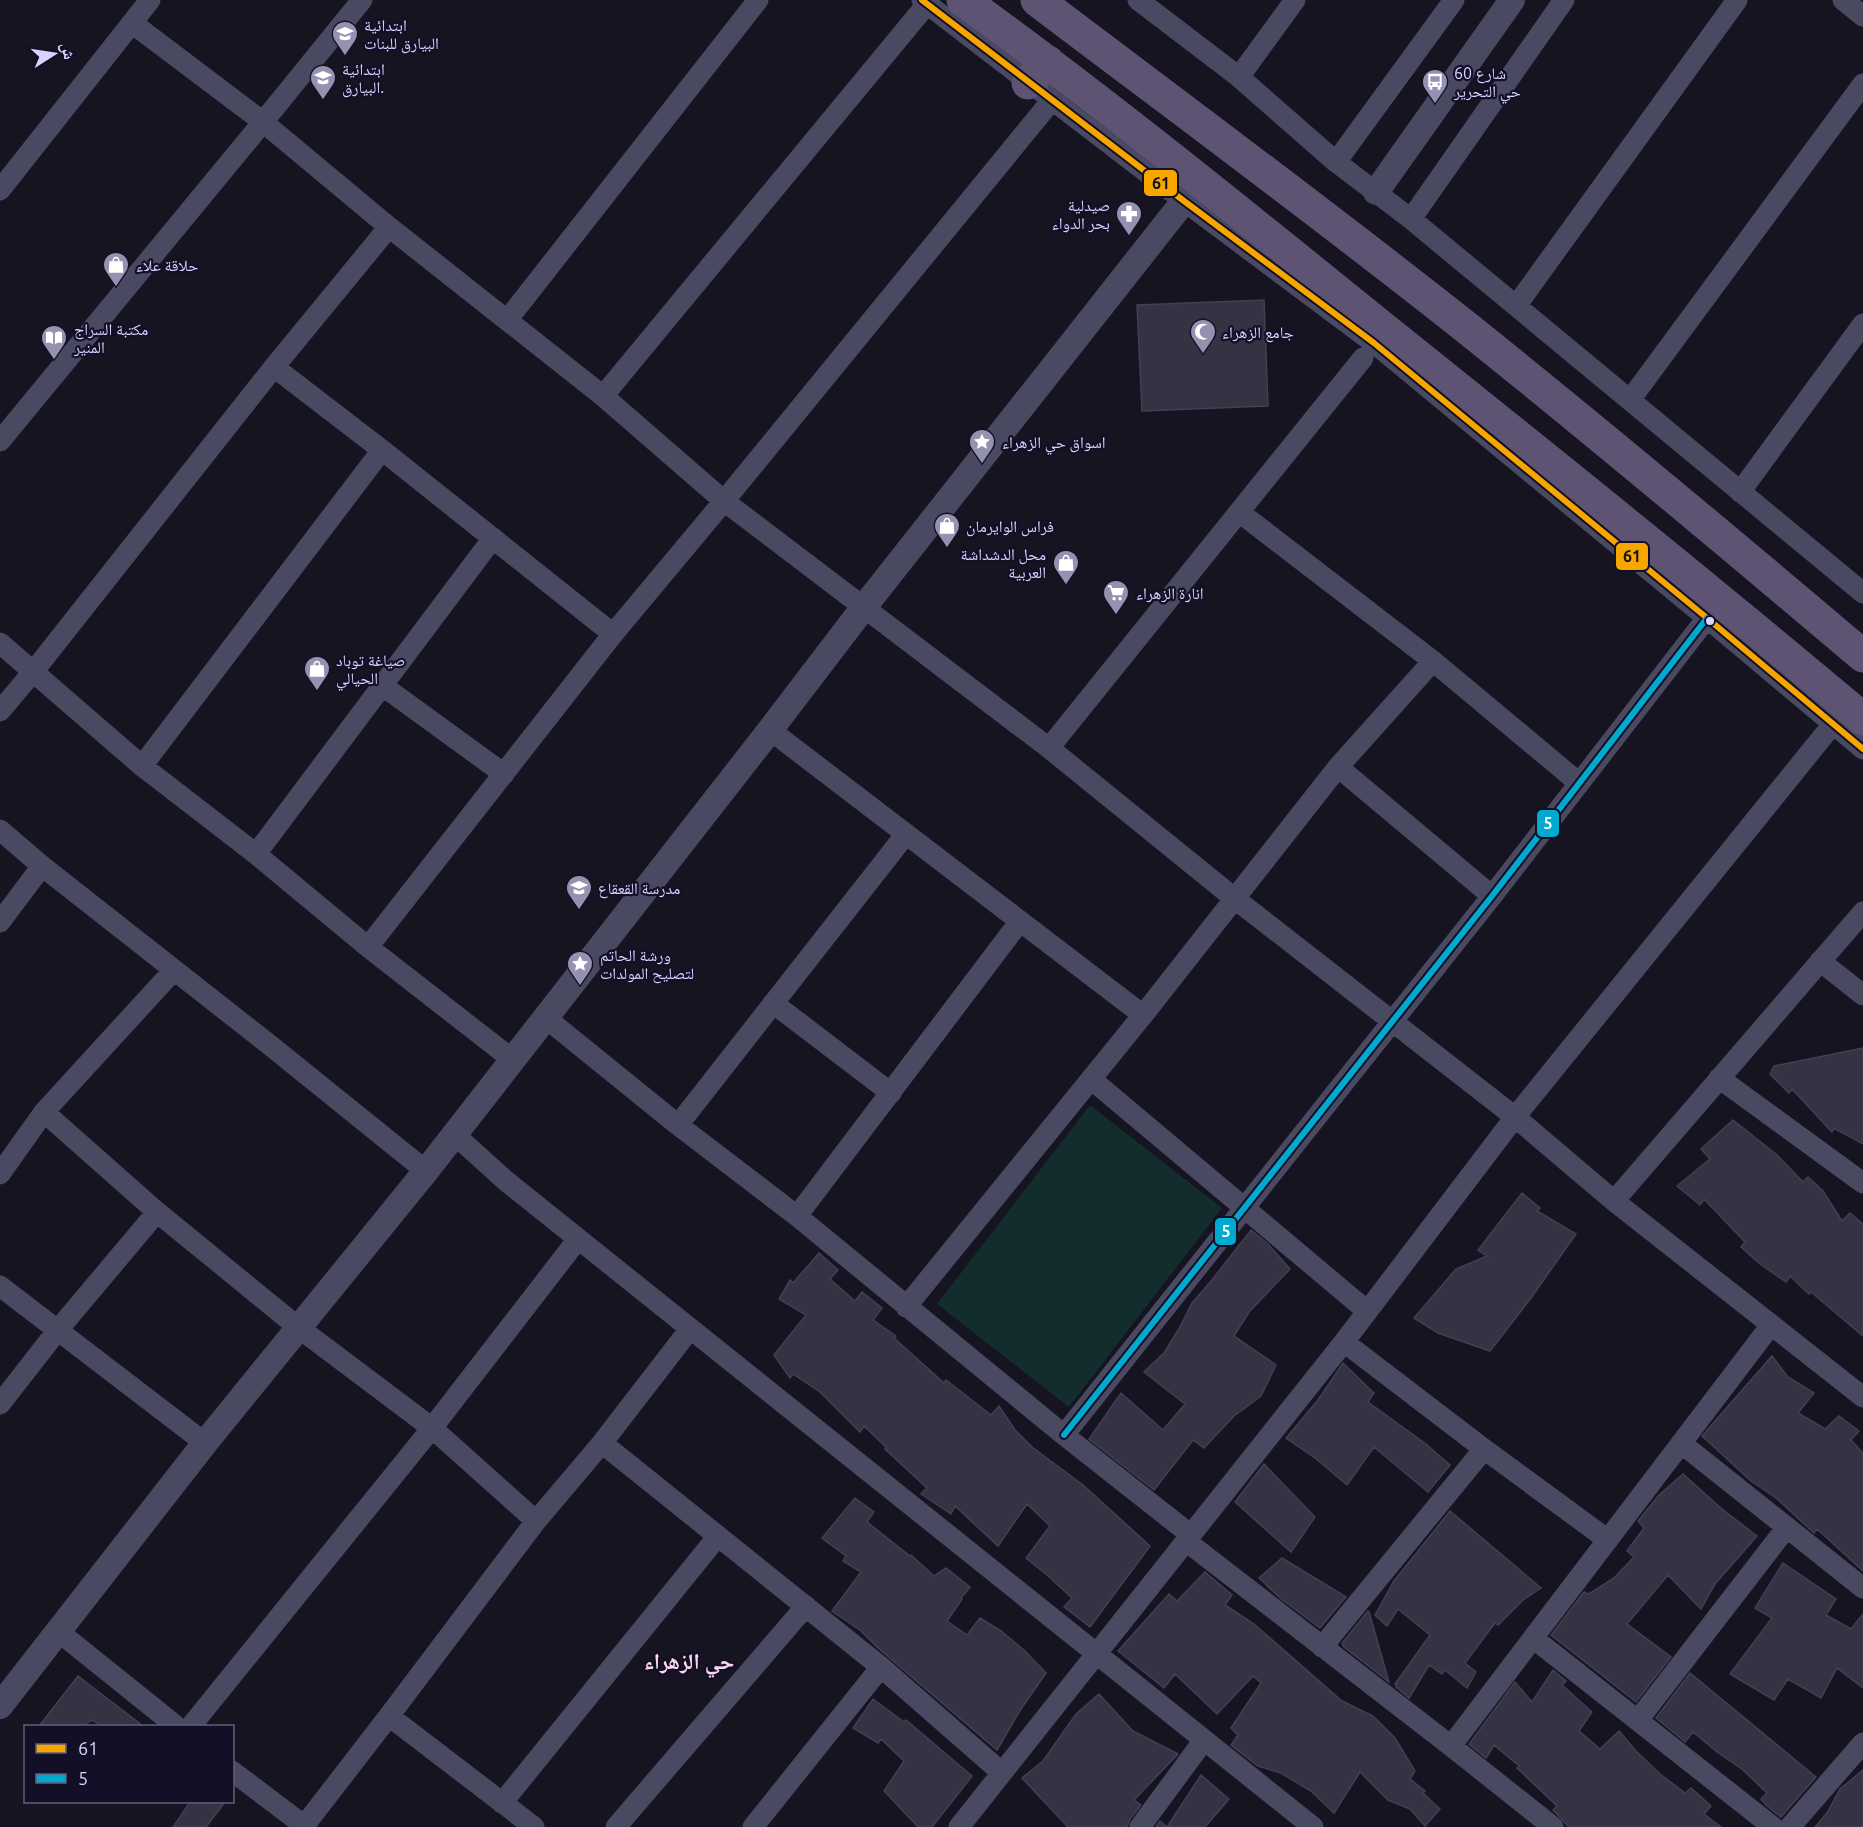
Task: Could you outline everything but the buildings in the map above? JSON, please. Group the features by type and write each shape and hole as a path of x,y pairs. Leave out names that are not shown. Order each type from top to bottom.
{"main road":[{"path":"963,0 1043,82 1171,158 1613,526 1665,556 1848,722"},
{"path":"1037,0 1467,328 1695,514 1863,656"},
{"path":"1665,556 1695,514"}],"street":[{"path":"0,190 150,0"},
{"path":"0,441 362,0"},
{"path":"508,319 758,0"},
{"path":"1239,77 1295,0"},
{"path":"1335,162 1454,0"},
{"path":"1376,192 1512,0"},
{"path":"1411,219 1564,0"},
{"path":"1516,306 1737,0"},
{"path":"1844,0 1863,16"},
{"path":"603,396 924,2 1043,82 1184,201 1613,526 1707,618 1848,722 1863,749"},
{"path":"1151,4 1239,77 1335,162 1411,219 1740,492 1860,584"},
{"path":"132,22 263,122 389,227 508,319 603,396 724,501 1049,748 1234,898 1515,1117 1614,1201 1863,1397"},
{"path":"368,947 613,634 724,501 1043,82"},
{"path":"1629,400 1863,84"},
{"path":"0,1706 205,1443 426,1171 771,730 864,607 1184,201"},
{"path":"0,711 389,227"},
{"path":"1740,492 1863,324"},
{"path":"1049,748 1364,358"},
{"path":"274,368 382,450 613,634"},
{"path":"142,766 382,450"},
{"path":"1239,512 1433,661 1579,783"},
{"path":"256,854 493,538"},
{"path":"1064,1435 1492,896 1707,618"},
{"path":"0,643 142,766 256,854 368,947 513,1060"},
{"path":"906,1306 1143,1015 1338,766 1433,661"},
{"path":"383,686 504,774"},
{"path":"958,1827 1344,1342 1515,1117 1848,722"},
{"path":"771,730 1143,1015"},
{"path":"1338,766 1492,896"},
{"path":"0,830 42,866 426,1171"},
{"path":"678,1125 906,834"},
{"path":"0,922 42,866"},
{"path":"1614,1201 1863,912"},
{"path":"797,1216 1020,921"},
{"path":"1820,961 1863,995"},
{"path":"0,1174 44,1112 174,970"},
{"path":"773,1003 891,1093"},
{"path":"546,1018 678,1125 797,1216 1322,1647 1553,1827"},
{"path":"1719,1078 1863,1183"},
{"path":"1091,1079 1367,1311"},
{"path":"44,1112 157,1212 299,1328 432,1428 536,1521"},
{"path":"454,1134 506,1181 1312,1827"},
{"path":"0,1404 57,1331 157,1212"},
{"path":"192,1725 432,1428 578,1239"},
{"path":"0,1286 205,1443"},
{"path":"1451,1746 1771,1325"},
{"path":"234,1773 305,1826 536,1521 602,1443 690,1329"},
{"path":"1344,1342 1608,1540"},
{"path":"602,1443 881,1666 1001,1772"},
{"path":"1681,1443 1863,1587"},
{"path":"1322,1647 1484,1449"},
{"path":"1638,1720 1787,1527"},
{"path":"502,1803 718,1536"},
{"path":"616,1827 806,1606"},
{"path":"59,1632 175,1725"},
{"path":"1533,1638 1773,1827"},
{"path":"753,1827 881,1666"},
{"path":"389,1716 534,1827"},
{"path":"1140,1827 1204,1740"},
{"path":"1790,1827 1863,1743"}],"green space":[{"path":"1090,1105 1222,1208 1069,1407 937,1304"}],"transit line":[{"name":"61","path":"922,0 1374,343 1863,749"},
{"name":"5","path":"1064,1435 1492,896 1707,618"}],"place":[{"name":"ابتدائية البيارق للبنات","path":"345,57"},
{"name":"ابتدائية البيارق.","path":"323,101"},
{"name":"شارع 60 حي التحرير","path":"1435,105"},
{"name":"صيدلية بحر الدواء","path":"1129,237"},
{"name":"حلاقة علاء","path":"116,288"},
{"name":"جامع الزهراء","path":"1203,355"},
{"name":"مكتبة السراج المنير","path":"54,361"},
{"name":"اسواق حي الزهراء","path":"982,465"},
{"name":"فراس الوايرمان","path":"947,549"},
{"name":"محل الدشداشة العربية","path":"1066,586"},
{"name":"انارة الزهراء","path":"1116,616"},
{"name":"صياغة توباد الحيالي","path":"317,692"},
{"name":"مدرسة القعقاع","path":"579,911"},
{"name":"ورشة الحاتم لتصليح المولدات","path":"580,987"}],"district":[{"name":"حي الزهراء","path":"689,1660"}]}
